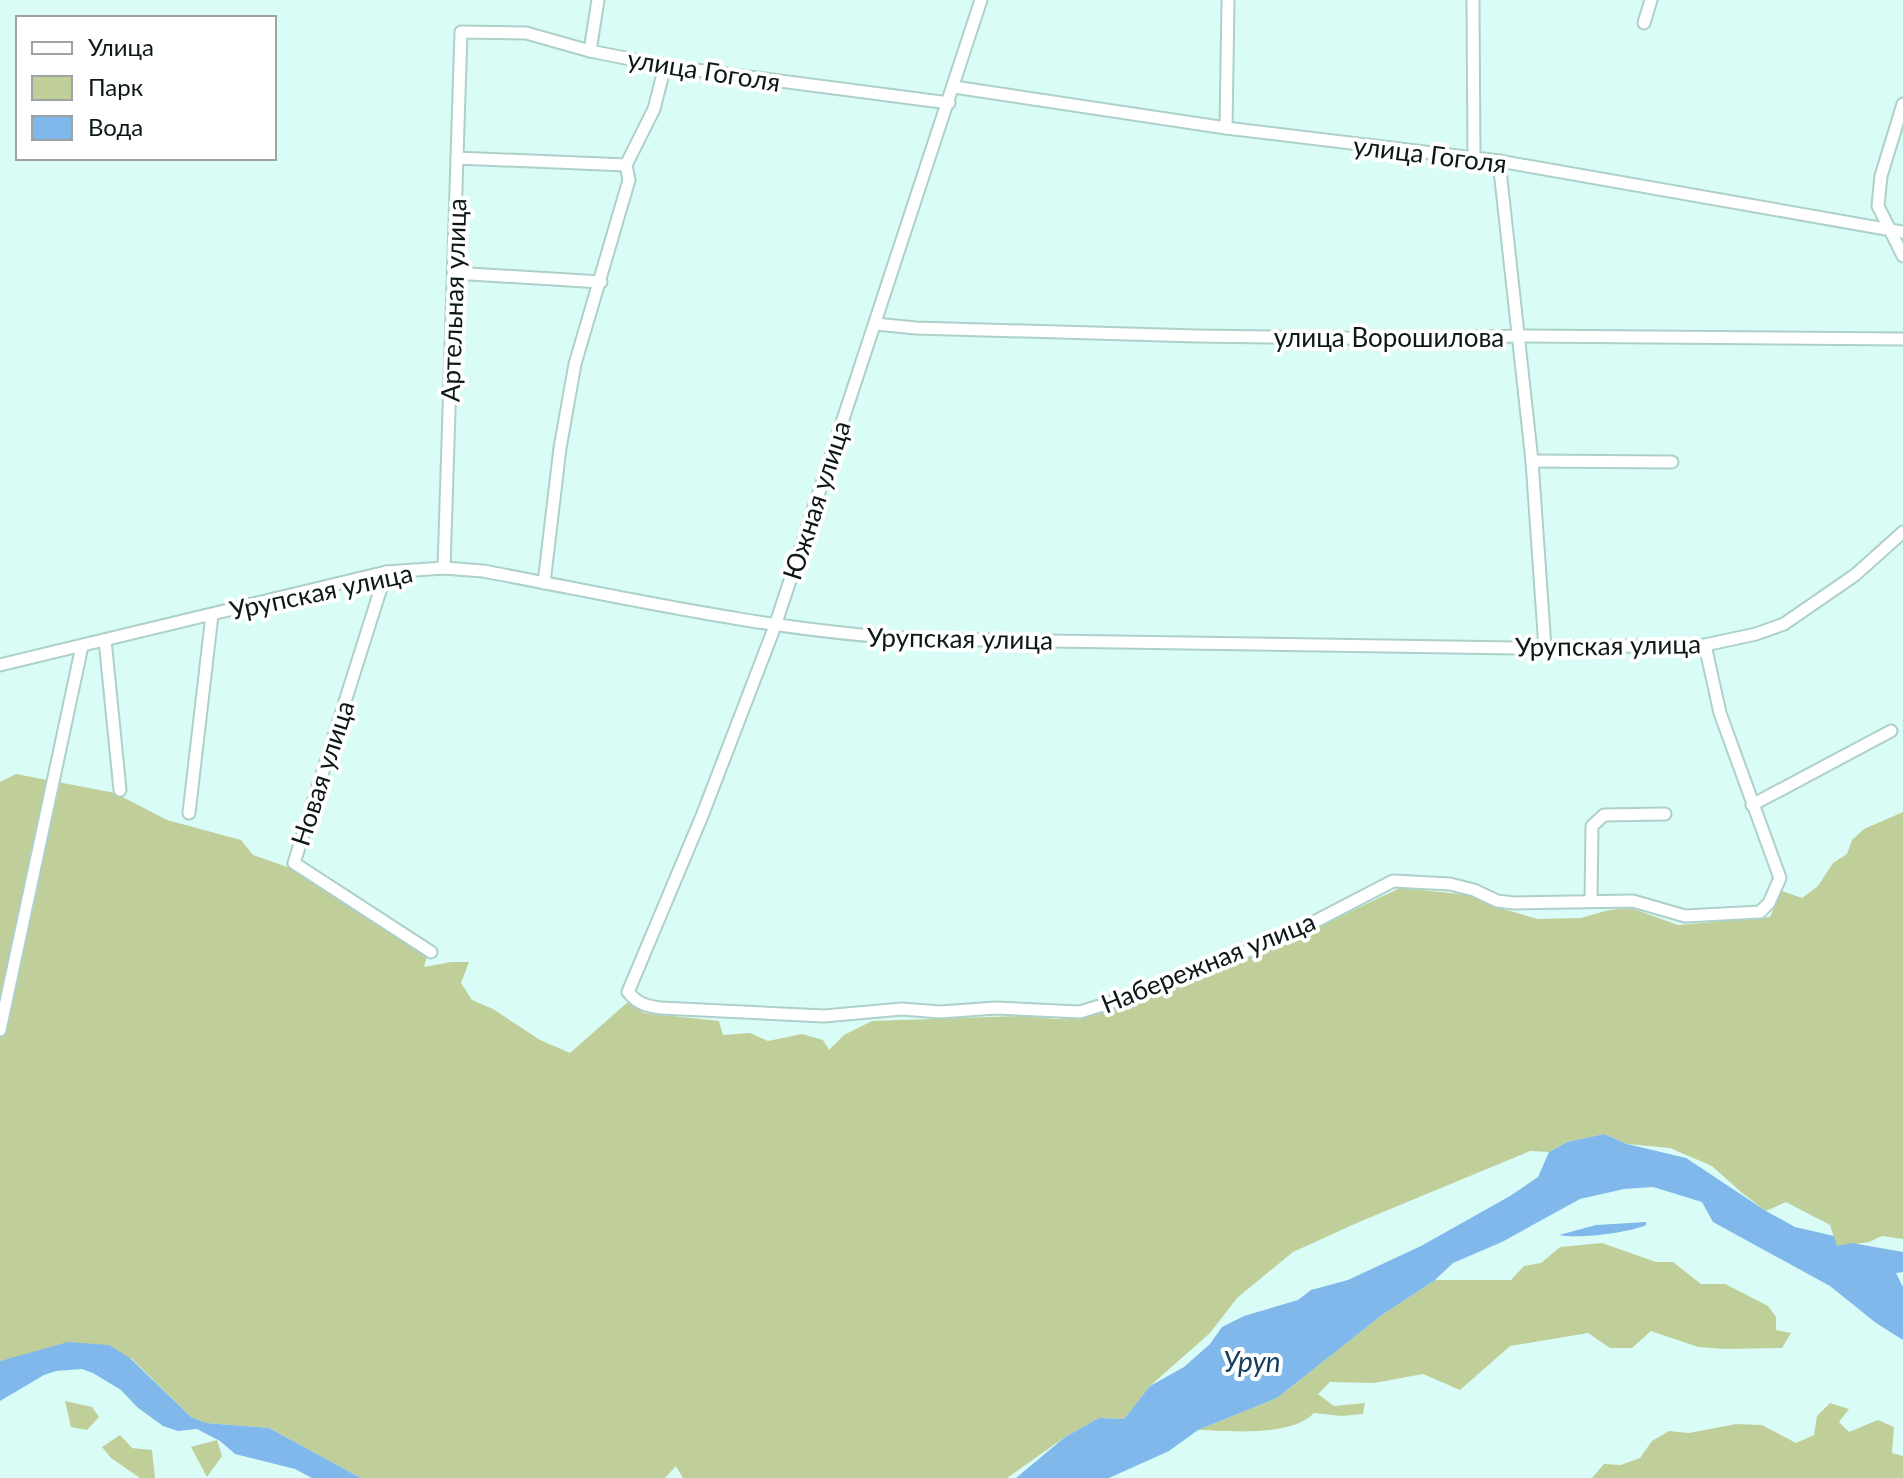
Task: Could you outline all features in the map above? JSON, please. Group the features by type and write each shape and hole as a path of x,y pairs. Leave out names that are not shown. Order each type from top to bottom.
{"street":[{"path":"590,51 598,0"},
{"name":"Южная улица","path":"628,992 702,816 775,626 981,0"},
{"path":"1226,128 1228,0"},
{"path":"1473,0 1474,160"},
{"path":"1644,23 1651,0"},
{"name":"улица Гоголя","path":"461,32 526,33 590,51 665,66 949,103"},
{"name":"Артельная улица","path":"444,568 461,32"},
{"path":"544,583 560,448 575,364 629,180 626,165 654,109 665,66"},
{"name":"улица Гоголя","path":"954,87 1226,128 1499,161 1903,232"},
{"path":"1903,104 1881,176 1878,206 1903,256"},
{"path":"457,158 626,165"},
{"path":"1499,161 1532,461 1545,648"},
{"path":"454,273 601,282"},
{"name":"улица Ворошилова","path":"875,324 916,328 1197,336 1903,339"},
{"path":"1532,461 1672,462"},
{"name":"Урупская улица","path":"0,665 386,572 444,568 483,571 775,626 842,635 916,639 1545,648 1705,645 1756,634 1784,624 1855,575 1903,532"},
{"name":"Новая улица","path":"386,572 294,863 431,952"},
{"path":"189,813 212,615"},
{"path":"105,640 120,790"},
{"path":"1705,645 1720,713 1752,805 1891,731"},
{"path":"0,1030 82,646"},
{"name":"Набережная улица","path":"628,992 644,1006 824,1016 902,1009 940,1012 996,1008 1080,1012 1287,936 1393,881 1450,884 1506,902 1633,901 1685,916 1760,912 1769,903 1780,878 1752,805"},
{"path":"1591,900 1592,826 1604,815 1665,814"}],"green space":[{"path":"16,774 115,793 167,820 241,840 253,855 290,868 427,956 424,967 469,962 461,983 472,1000 493,1009 540,1040 570,1053 629,1001 644,1013 719,1021 723,1035 750,1033 768,1041 802,1034 823,1040 829,1050 844,1035 872,1021 1091,1016 1256,947 1299,936 1400,888 1469,895 1538,919 1581,918 1631,908 1678,925 1770,917 1782,891 1802,898 1818,886 1833,863 1847,854 1852,840 1864,829 1903,812 1903,1239 1882,1236 1869,1242 1837,1247 1830,1225 1786,1202 1766,1211 1712,1166 1670,1148 1627,1144 1604,1134 1567,1142 1549,1152 1530,1151 1293,1252 1237,1298 1210,1333 1150,1386 1124,1419 1099,1418 1065,1437 1007,1478 683,1478 676,1466 665,1478 361,1478 269,1428 206,1423 191,1417 131,1358 33,1353 0,1361 0,782"},
{"path":"1602,1243 1656,1262 1673,1262 1701,1284 1725,1284 1768,1306 1776,1317 1776,1330 1791,1333 1782,1348 1724,1349 1698,1347 1651,1331 1632,1348 1610,1348 1588,1333 1510,1346 1460,1390 1423,1374 1374,1383 1330,1382 1318,1394 1334,1406 1365,1403 1363,1414 1341,1416 1314,1413 1291,1426 1259,1431 1198,1430 1277,1398 1382,1315 1435,1280 1511,1280 1524,1266 1541,1263 1560,1247"},
{"path":"65,1401 92,1407 99,1417 87,1430 71,1427"},
{"path":"1830,1403 1849,1409 1839,1422 1849,1432 1878,1420 1894,1427 1892,1453 1903,1456 1903,1478 1592,1478 1604,1464 1621,1465 1640,1458 1652,1441 1669,1431 1689,1433 1736,1424 1762,1425 1796,1443 1814,1435 1817,1416"},
{"path":"120,1435 132,1448 152,1450 155,1478 140,1478 111,1458 102,1447"},
{"path":"217,1440 222,1456 207,1477 191,1447"}],"water":[{"name":"Уруп","path":"1604,1134 1627,1144 1686,1158 1795,1227 1834,1236 1837,1246 1852,1243 1903,1252 1903,1272 1896,1273 1903,1287 1903,1340 1830,1286 1713,1222 1702,1202 1653,1187 1624,1189 1580,1199 1502,1242 1453,1263 1435,1280 1382,1315 1277,1398 1198,1430 1169,1451 1109,1478 1016,1478 1065,1437 1099,1418 1124,1419 1150,1386 1184,1367 1210,1344 1222,1327 1244,1316 1298,1300 1311,1290 1348,1280 1421,1246 1538,1177 1549,1152 1567,1142"},
{"path":"1646,1222 1638,1228 1616,1233 1559,1235 1596,1225"},
{"path":"68,1342 109,1345 130,1358 191,1417 206,1423 269,1428 361,1478 312,1478 295,1469 235,1454 220,1441 197,1429 178,1431 163,1426 137,1407 121,1390 82,1369 44,1375 0,1401 0,1361"}]}
